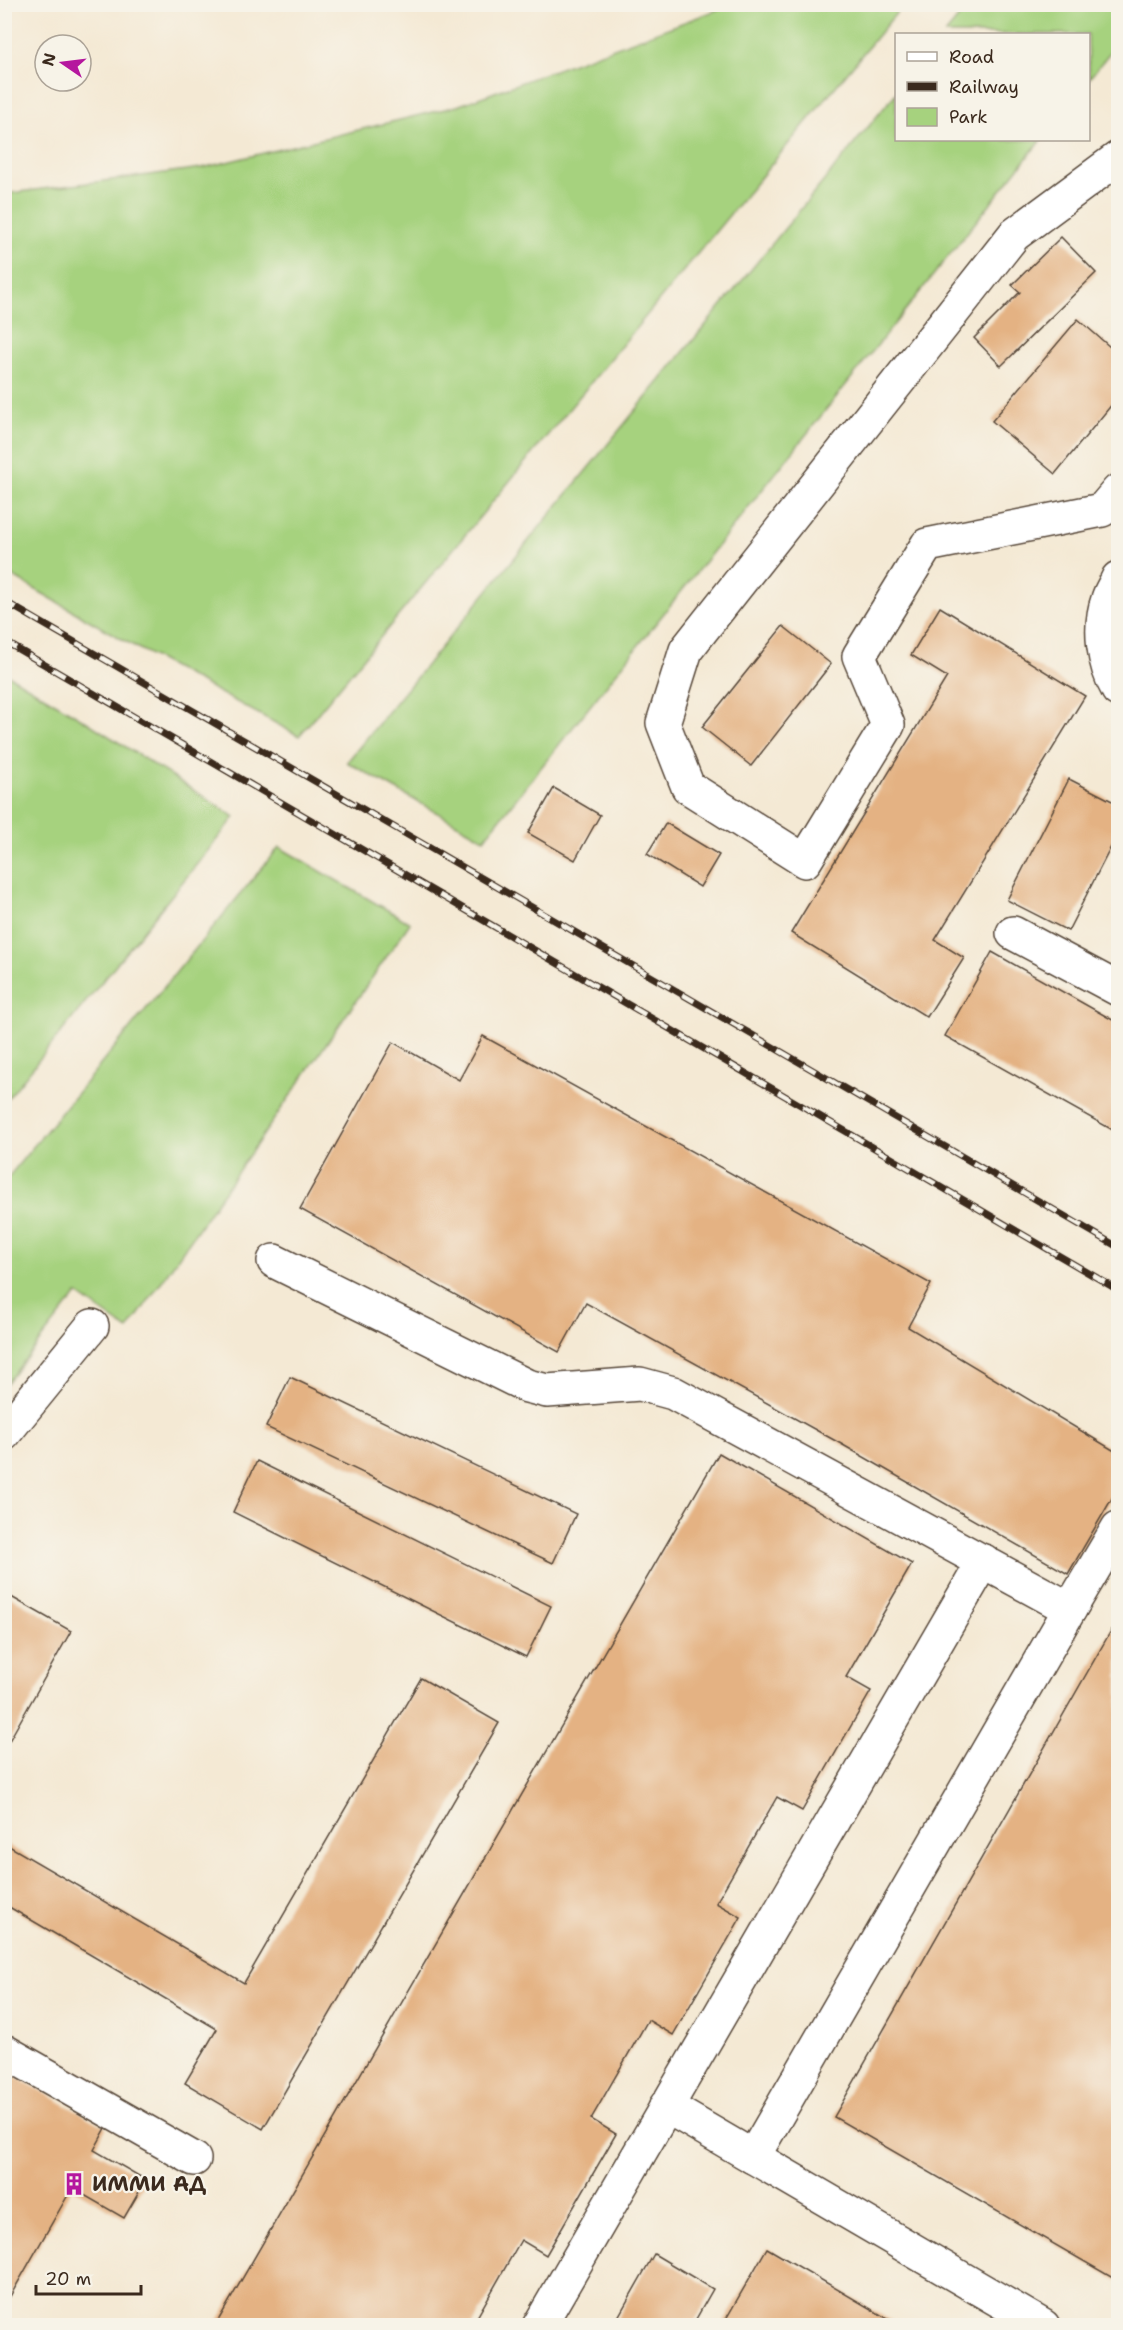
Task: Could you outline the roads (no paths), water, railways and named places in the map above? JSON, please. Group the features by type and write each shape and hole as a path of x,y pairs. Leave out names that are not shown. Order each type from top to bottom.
{"street":[{"path":"1119,158 1014,235 686,650 663,723 688,787 805,861 888,725 859,656 927,546 1102,510 1119,491"},
{"path":"1119,578 1107,599 1102,639 1111,677 1119,690"},
{"path":"1013,933 1119,989"},
{"path":"274,1261 527,1386 548,1391 640,1384 673,1393 1070,1609"},
{"path":"4,1434 92,1326"},
{"path":"753,2157 1119,1528"},
{"path":"538,2325 984,1562"},
{"path":"4,2051 194,2159"},
{"path":"666,2106 1043,2325"}],"railway":[{"path":"4,601 1118,1247"},
{"path":"4,641 1118,1290"}],"place":[{"name":"ИММИ АД","path":"74,2184"}]}
